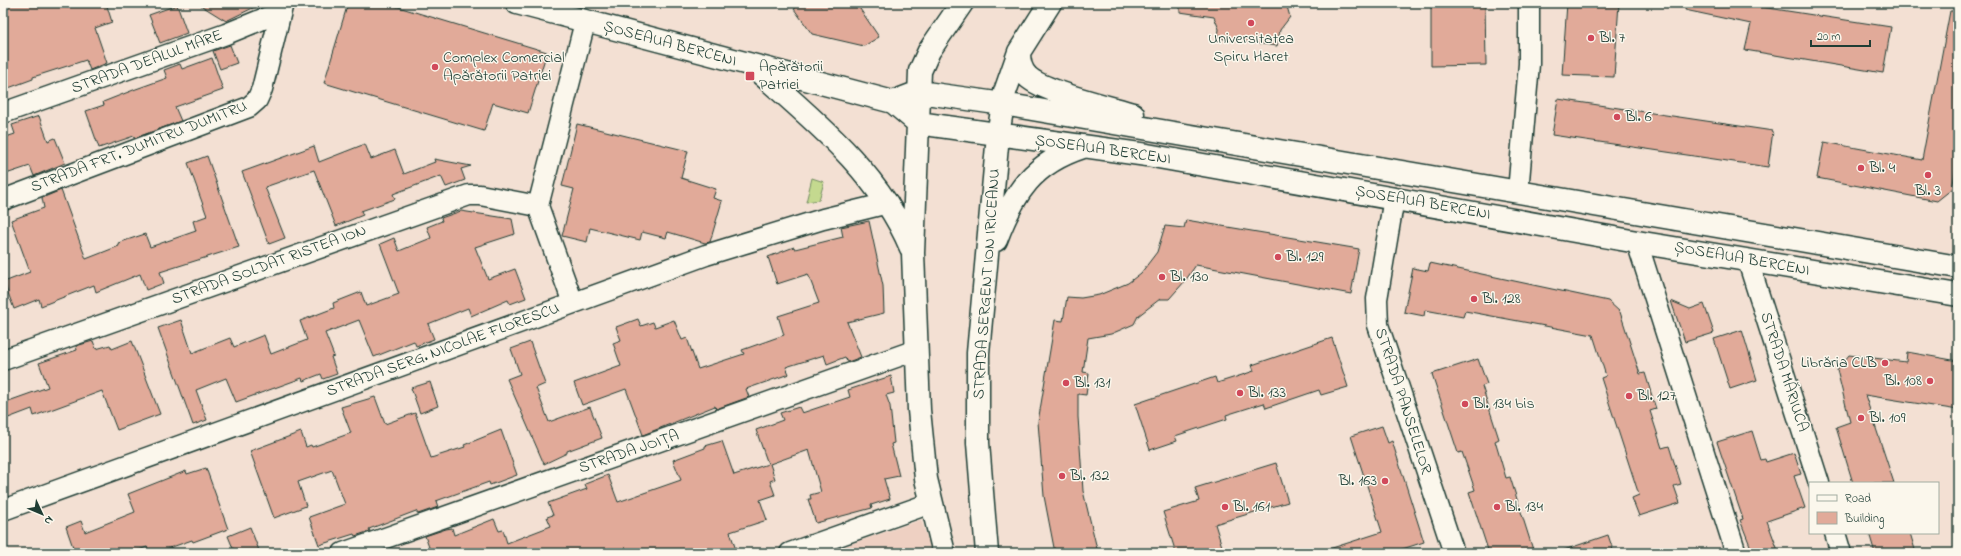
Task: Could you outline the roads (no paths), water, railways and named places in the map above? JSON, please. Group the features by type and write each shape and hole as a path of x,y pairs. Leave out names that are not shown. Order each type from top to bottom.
{"main road":[{"path":"944,553 931,503 922,446 916,350 913,253 928,125 919,92 920,71 925,58 962,3"},
{"name":"STRADA SERGENT ION IRICEANU","path":"987,553 978,443 977,390 978,353 998,135 1008,78 1018,52 1050,3"},
{"name":"ȘOSEAUA BERCENI","path":"526,4 585,22 753,67 893,102 928,125 1087,146 1394,198 1636,242 1958,296"},
{"path":"1018,52 1019,62 1025,73 1040,85 1151,119 1174,132"},
{"path":"753,67 792,100 850,156 888,203 913,253"},
{"path":"919,92 933,104 958,113 998,135"},
{"name":"ȘOSEAUA BERCENI","path":"893,102 919,92 1003,104 1958,267"},
{"path":"928,125 974,122 1003,104"},
{"path":"987,261 1018,192 1030,176 1052,160 1087,146"},
{"path":"1394,198 1398,171"}],"street":[{"path":"1518,192 1529,64 1529,3"},
{"name":"STRADA DEALUL MARE","path":"3,113 219,37 282,8"},
{"name":"STRADA FRT. DUMITRU DUMITRU","path":"3,200 249,107 258,100 262,89 282,8"},
{"path":"573,303 538,206 585,22"},
{"name":"STRADA SOLDAT RISTEA ION","path":"3,360 458,198 469,195 480,195 538,206"},
{"name":"STRADA PANSELELOR","path":"1394,198 1377,299 1378,325 1454,553"},
{"name":"STRADA SERG. NICOLAE FLORESCU","path":"3,510 573,303 762,237 888,203"},
{"path":"1636,242 1736,553"},
{"name":"STRADA MĂRIUCA","path":"1748,261 1819,482"},
{"name":"STRADA JOIȚA","path":"343,553 916,350"},
{"path":"790,553 931,503"},
{"path":"1835,534 1841,553"}],"place":[{"name":"Universitatea Spiru Haret","path":"1251,23"},
{"name":"Bl. 7","path":"1591,38"},
{"name":"Complex Comercial Apărătorii Patriei","path":"435,67"},
{"name":"Apărătorii Patriei","path":"750,76"},
{"name":"Bl. 6","path":"1617,117"},
{"name":"Bl. 4","path":"1861,168"},
{"name":"Bl. 3","path":"1928,175"},
{"name":"Bl. 129","path":"1278,257"},
{"name":"Bl. 130","path":"1162,277"},
{"name":"Bl. 128","path":"1474,299"},
{"name":"Librăria CLB","path":"1885,363"},
{"name":"Bl. 108","path":"1930,381"},
{"name":"Bl. 131","path":"1066,383"},
{"name":"Bl. 133","path":"1240,393"},
{"name":"Bl. 127","path":"1629,396"},
{"name":"Bl. 134 bis","path":"1465,404"},
{"name":"Bl. 109","path":"1861,418"},
{"name":"Bl. 132","path":"1062,476"},
{"name":"Bl. 163","path":"1385,481"},
{"name":"Bl. 161","path":"1225,507"},
{"name":"Bl. 134","path":"1497,507"}]}
